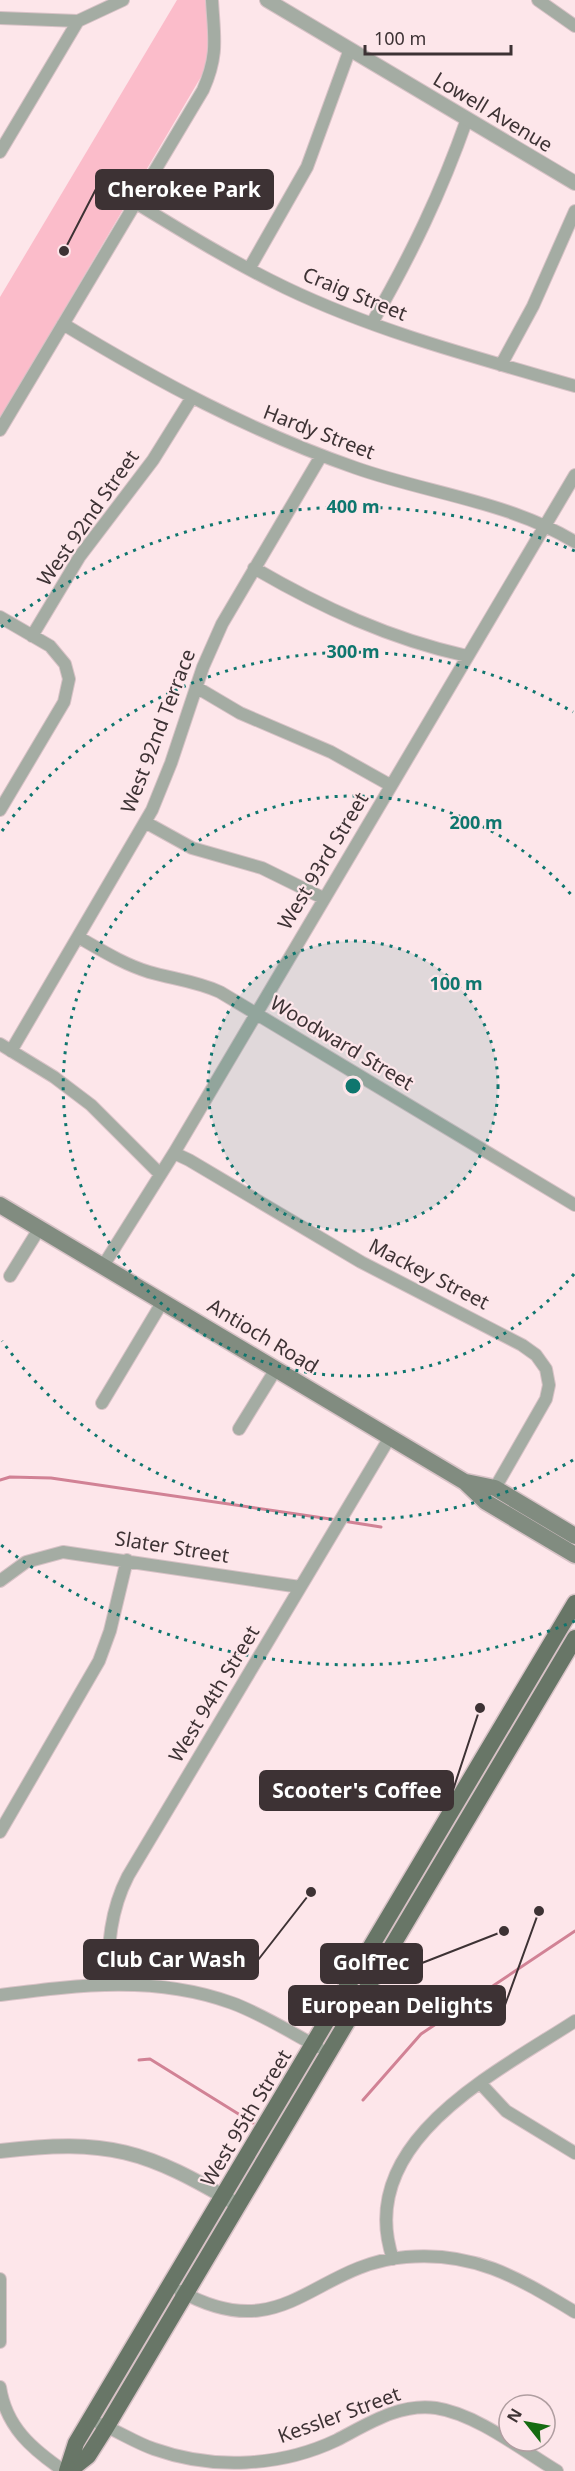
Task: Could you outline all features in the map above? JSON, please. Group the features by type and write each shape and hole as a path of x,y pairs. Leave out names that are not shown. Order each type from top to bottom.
{"main road":[{"name":"Antioch Road","path":"0,1205 465,1482 486,1502 575,1555"},
{"name":"Antioch Road","path":"465,1482 495,1488 575,1536"},
{"name":"West 95th Street","path":"67,2471 88,2456 99,2423 231,2201 313,2045 575,1603"},
{"name":"West 95th Street","path":"231,2201 328,2053 575,1638"}],"street":[{"path":"0,18 78,21 123,0"},
{"path":"0,430 210,74 217,40 212,0"},
{"name":"Lowell Avenue","path":"267,0 575,183"},
{"path":"538,0 575,26"},
{"path":"0,152 78,21"},
{"path":"249,269 307,167 350,49"},
{"path":"372,323 435,206 467,119"},
{"name":"Craig Street","path":"136,202 249,269 287,288 372,323 501,365 575,386"},
{"path":"501,365 533,306 575,212"},
{"name":"Hardy Street","path":"63,324 191,399 286,443 545,526 575,542"},
{"name":"West 92nd Street","path":"32,636 80,556 153,460 191,399"},
{"name":"West 92nd Terrace","path":"5,1047 78,937 145,822 171,763 196,687 222,624 321,456"},
{"name":"West 93rd Street","path":"103,1266 159,1173 174,1153 575,475"},
{"path":"254,568 310,600 361,623 444,651 467,656"},
{"path":"0,617 60,656 69,679 68,692 0,810"},
{"path":"196,687 270,728 331,752 390,785"},
{"path":"145,822 192,848 269,871 323,898"},
{"name":"Woodward Street","path":"78,937 126,964 206,986 575,1205"},
{"path":"5,1047 54,1077 91,1105 159,1173"},
{"name":"Mackey Street","path":"174,1153 361,1262 453,1307 536,1355 546,1369 549,1385 546,1399 495,1488"},
{"path":"10,1276 39,1229"},
{"path":"102,1403 163,1301"},
{"path":"239,1429 276,1369"},
{"name":"West 94th Street","path":"108,1983 109,1939 120,1891 390,1437"},
{"name":"Slater Street","path":"0,1581 14,1569 38,1557 71,1552 300,1587"},
{"path":"0,1832 99,1662 116,1609 127,1560"},
{"path":"0,1995 108,1983 138,1983 203,1994 265,2018 328,2053"},
{"path":"393,2259 387,2237 386,2211 399,2171 435,2117 458,2097 575,2021"},
{"path":"480,2083 506,2111 575,2152"},
{"path":"0,2151 64,2144 115,2149 164,2163 231,2201"},
{"path":"179,2290 224,2310 242,2312 269,2310 294,2301 349,2273 393,2259 442,2256 492,2266 517,2277 575,2312"},
{"path":"0,2279 0,2342"},
{"path":"0,2387 6,2411 20,2435 33,2450 67,2471"},
{"name":"Kessler Street","path":"99,2423 153,2449 216,2467 292,2456 319,2448 381,2416 407,2409 424,2408 443,2410 472,2420 557,2471"}],"shaded area":[{"path":"177,0 205,0 209,35 205,70 0,419 0,297"}],"waterway":[{"path":"0,1480 10,1477 51,1478 337,1520"},
{"path":"343,1521 381,1527"},
{"path":"363,2100 421,2034 575,1931"},
{"path":"139,2060 150,2059 253,2123"}],"place":[{"name":"Cherokee Park","path":"64,251"},
{"name":"Scooter's Coffee","path":"480,1708"},
{"name":"Club Car Wash","path":"311,1892"},
{"name":"European Delights","path":"539,1911"},
{"name":"GolfTec","path":"504,1931"}]}
